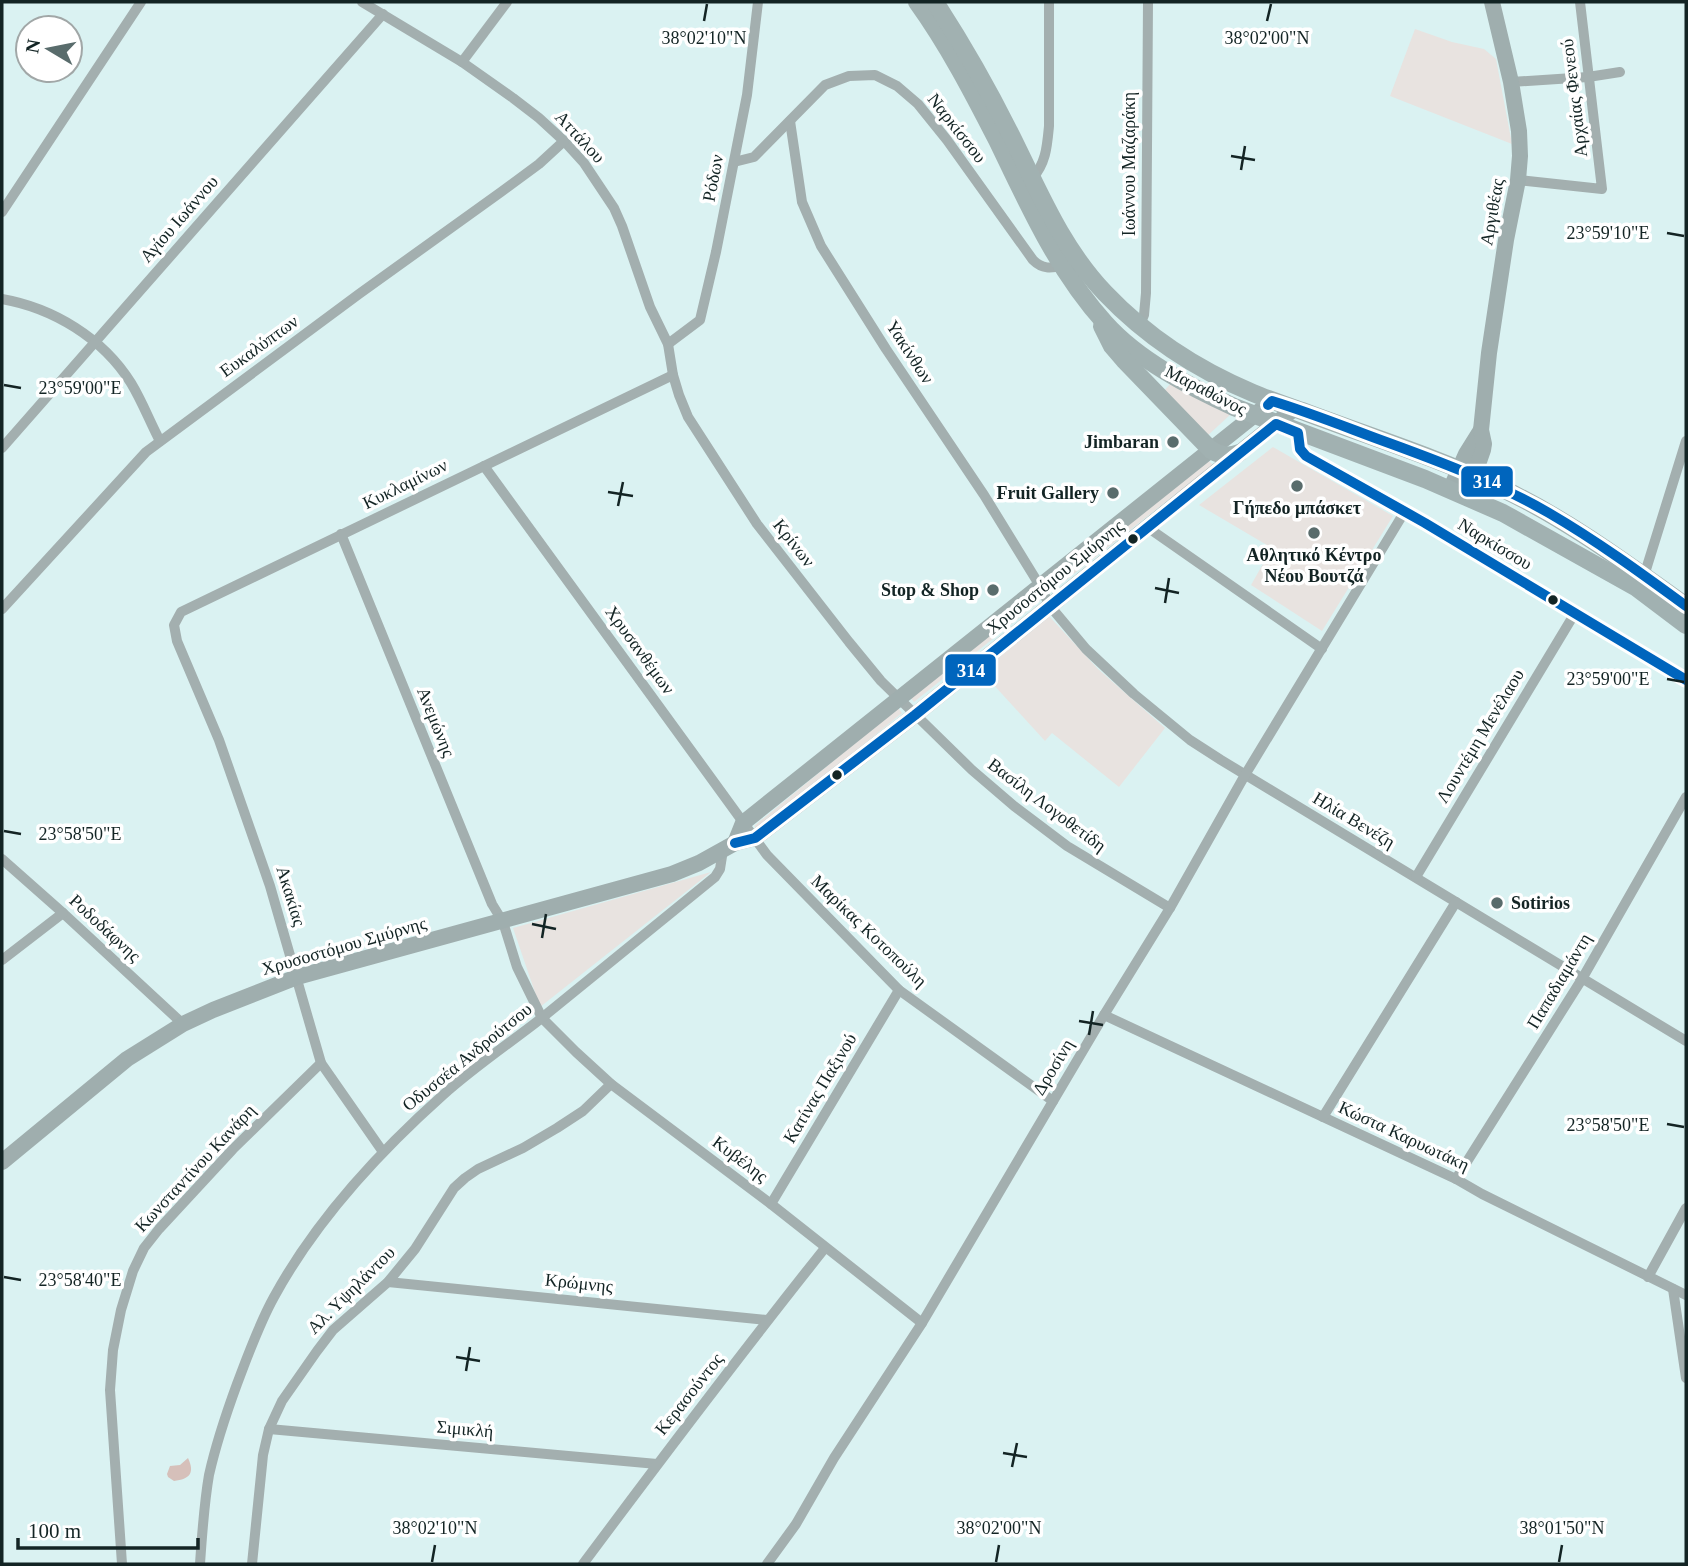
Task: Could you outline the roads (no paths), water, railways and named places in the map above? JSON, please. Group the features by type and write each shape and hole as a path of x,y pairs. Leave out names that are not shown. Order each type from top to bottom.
{"main road":[{"name":"Μαραθώνος","path":"917,2 970,89 1033,216 1063,265 1106,324 1142,355 1204,394 1298,433 1457,492 1503,513 1637,589 1686,625"},
{"name":"Μαραθώνος","path":"935,2 982,80 1058,230 1107,295 1140,326 1178,354 1250,392 1466,473 1548,512 1686,606"},
{"path":"1094,309 1112,346 1211,450 1227,456 1239,453"}],"street":[{"path":"2,212 141,2"},
{"name":"Αττάλου","path":"362,2 462,62 530,111 584,163 614,208 622,226 650,307 668,344 673,375"},
{"path":"462,62 507,2"},
{"name":"Ρόδων","path":"668,344 699,320 716,252 747,95 758,2"},
{"path":"1032,179 1040,170 1048,146 1049,2"},
{"name":"Ιωάννου Μαζαράκη","path":"1140,326 1146,293 1148,2"},
{"name":"Αργιθέας","path":"1457,492 1466,473 1483,450 1481,430 1489,353 1520,156 1511,82 1492,2"},
{"name":"Αρχαίας Φενεού","path":"1518,180 1602,189 1580,2"},
{"name":"Αγίου Ιωάννου","path":"2,448 383,14"},
{"path":"1511,82 1620,72"},
{"name":"Ναρκίσσου","path":"734,162 754,157 825,85 849,76 874,75 897,86 918,104 1033,260 1045,268 1063,265"},
{"name":"Υακίνθων","path":"790,121 802,202 821,246 1041,586"},
{"name":"Ευκαλύπτων","path":"2,609 139,458 539,164 564,141"},
{"path":"2,299 40,311 95,341 130,382 160,441"},
{"name":"Κυκλαμίνων","path":"177,641 174,625 181,612 673,375"},
{"name":"Κρίνων","path":"673,375 688,417 757,524 864,661 915,715"},
{"name":"Χρυσοστόμου Σμύρνης","path":"729,846 743,823 1272,401"},
{"name":"Χρυσοστόμου Σμύρνης","path":"2,1162 107,1074 148,1044 183,1024 233,1002 297,977 673,874 729,846 755,838 915,715 1295,408"},
{"name":"Ναρκίσσου","path":"1298,433 1300,449 1306,456 1405,511 1686,680"},
{"path":"1644,576 1686,441"},
{"name":"Χρυσανθέμων","path":"484,466 767,855"},
{"name":"Δροσίνη","path":"767,1564 796,1524 834,1458 922,1323 1170,908 1245,775 1405,511"},
{"path":"1147,527 1322,649"},
{"name":"Ανεμώνης","path":"341,534 492,904 503,922 517,967 542,1018"},
{"name":"Ηλία Βενέζη","path":"1041,586 1050,606 1086,649 1134,695 1190,740 1686,1041"},
{"name":"Λουντέμη Μενέλαου","path":"1416,877 1575,613"},
{"name":"Ακακίας","path":"177,641 227,765 270,886 321,1063 383,1152"},
{"name":"Βασίλη Λογοθετίδη","path":"915,715 972,770 1045,830 1170,908"},
{"name":"Παπαδιαμάντη","path":"1456,1179 1582,979 1686,797"},
{"name":"Οδυσσέα Ανδρούτσου","path":"200,1564 204,1511 217,1443 257,1333 293,1264 333,1210 383,1152 445,1093 715,877 729,846"},
{"name":"Μαρίκας Κοτοπούλη","path":"767,855 899,990 1053,1101"},
{"name":"Ροδοδάφνης","path":"2,859 183,1024"},
{"path":"1323,1117 1457,902"},
{"path":"2,960 64,913"},
{"name":"Κατίνας Παξινού","path":"771,1204 899,990"},
{"name":"Κώστα Καρυωτάκη","path":"1104,1015 1456,1179 1686,1295"},
{"name":"Κυβέλης","path":"542,1018 611,1084 771,1204 922,1323"},
{"name":"Κωνσταντίνου Κανάρη","path":"122,1564 110,1390 113,1350 133,1271 144,1248 159,1229 233,1149 321,1063"},
{"name":"Αλ. Υψηλάντου","path":"252,1564 263,1455 269,1429 282,1401 317,1350 333,1330 388,1282 415,1249 454,1188 465,1178 523,1148 583,1111 611,1084"},
{"path":"1648,1277 1686,1208"},
{"name":"Κερασούντος","path":"583,1564 767,1320 825,1248"},
{"name":"Κρώμνης","path":"388,1282 767,1320"},
{"path":"1673,1289 1686,1378"},
{"name":"Σιμικλή","path":"269,1429 657,1464"}],"place":[{"name":"Jimbaran","path":"1173,442"},
{"name":"Γήπεδο μπάσκετ","path":"1297,486"},
{"name":"Fruit Gallery","path":"1113,493"},
{"name":"Αθλητικό Κέντρο Νέου Βουτζά","path":"1314,533"},
{"name":"Stop & Shop","path":"993,590"},
{"name":"Sotirios","path":"1497,903"}]}
